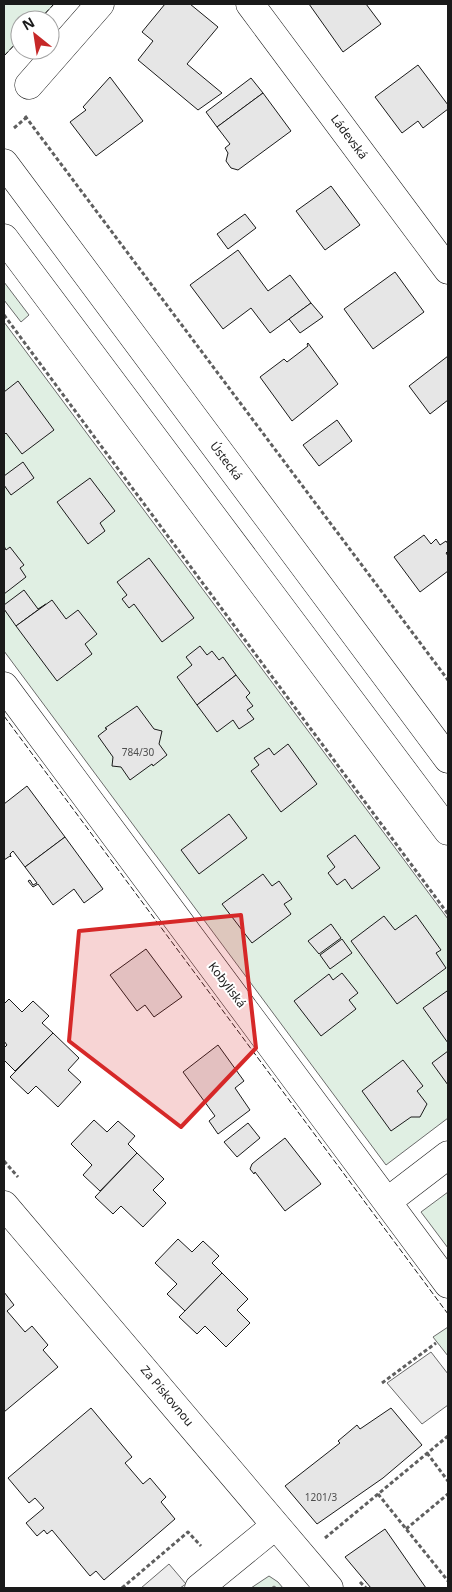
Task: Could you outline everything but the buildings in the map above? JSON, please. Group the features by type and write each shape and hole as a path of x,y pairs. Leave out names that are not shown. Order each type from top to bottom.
{"street":[{"path":"29,85 100,4"},
{"name":"Ládevská","path":"250,4 448,270"},
{"name":"Ústecká","path":"4,162 448,759"},
{"path":"4,238 448,831"},
{"name":"Kobyliská","path":"4,686 448,1284"},
{"path":"388,1201 448,1155"},
{"name":"Za Pískovnou","path":"4,1205 329,1588"},
{"path":"199,1588 275,1526"}],"path":[{"path":"20,110 448,680"},
{"path":"4,315 448,914"},
{"path":"382,1383 436,1343"},
{"path":"324,1539 448,1436"},
{"path":"427,1453 448,1481"},
{"path":"378,1494 448,1581"},
{"path":"406,1529 448,1494"},
{"path":"122,1588 188,1532"}],"highlighted area":[{"path":"241,915 256,1048 181,1127 69,1041 79,931"}],"green space":[{"path":"4,4 54,4 48,10 10,10 10,50 4,56"},
{"path":"4,282 29,315 21,322 4,300"},
{"path":"4,322 448,919 448,1118 386,1165 4,651"},
{"path":"448,1192 448,1248 421,1212"},
{"path":"448,1327 448,1356 433,1337"},
{"path":"269,1576 283,1588 274,1586 271,1588 251,1588"}],"shaded area":[{"path":"431,1352 448,1374 448,1405 422,1424 387,1383"},
{"path":"169,1564 186,1584 180,1588 141,1588"}],"fence":[{"path":"48,10 54,4"},
{"path":"4,56 10,50"},
{"path":"4,716 448,1314"}]}
